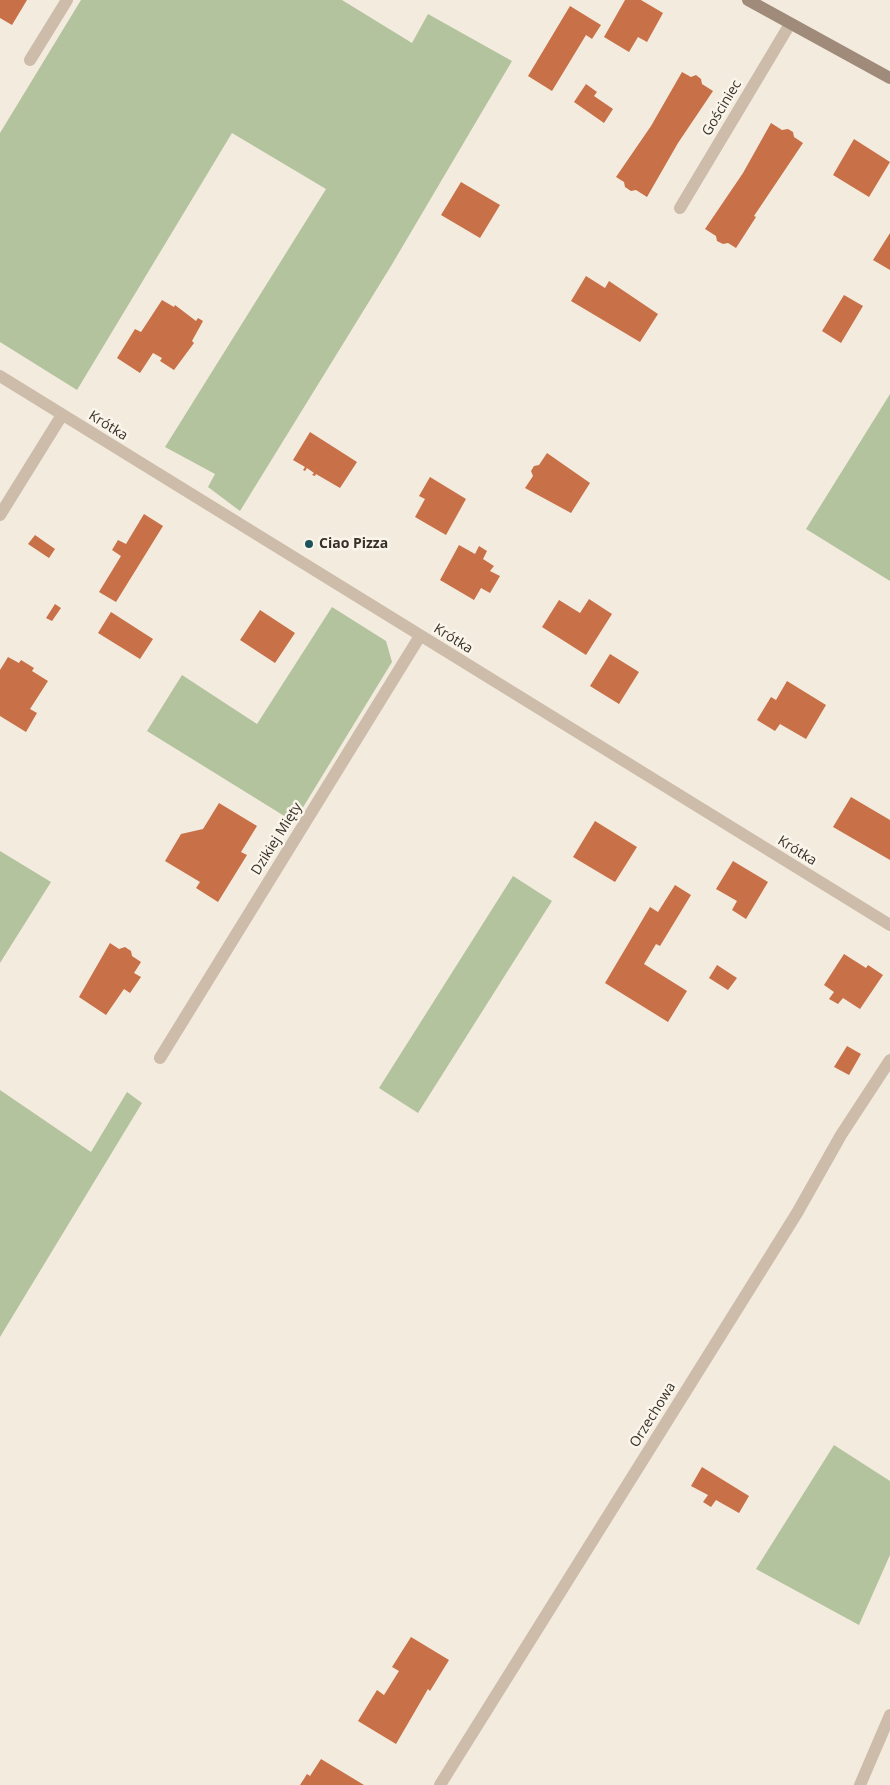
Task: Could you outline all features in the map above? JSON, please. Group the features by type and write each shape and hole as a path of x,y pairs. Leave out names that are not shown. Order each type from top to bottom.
{"street":[{"path":"30,60 66,0"},
{"path":"748,0 890,78"},
{"name":"Gościniec","path":"680,208 790,24"},
{"name":"Krótka","path":"0,376 890,926"},
{"path":"0,516 62,415"},
{"name":"Dzikiej Mięty","path":"160,1058 420,636"},
{"name":"Orzechowa","path":"440,1785 797,1213 841,1135 890,1060"},
{"path":"860,1785 890,1715"}],"green space":[{"path":"81,0 342,0 412,43 428,14 512,61 391,266 240,511 208,487 215,474 165,447 326,189 232,133 77,390 0,342 0,133"},
{"path":"890,394 890,581 806,529"},
{"path":"332,607 386,641 392,662 294,822 147,731 182,675 257,724"},
{"path":"0,851 51,882 0,963"},
{"path":"513,876 552,901 418,1113 379,1088"},
{"path":"0,1090 91,1152 127,1092 142,1103 0,1337"},
{"path":"834,1445 890,1481 890,1555 859,1625 756,1569"}],"building":[{"path":"0,0 27,0 12,25 0,18"},
{"path":"625,0 641,0 663,13 647,42 638,37 629,52 604,37"},
{"path":"570,6 601,25 592,39 586,35 552,91 528,76"},
{"path":"682,72 691,77 696,75 701,79 702,84 713,91 678,143 647,197 636,190 631,191 625,187 624,182 616,177 651,126"},
{"path":"586,84 597,92 594,96 613,109 604,123 574,102"},
{"path":"771,123 782,130 788,129 793,132 794,137 803,143 754,216 756,217 736,248 728,243 723,244 717,241 716,236 705,229 743,173"},
{"path":"854,139 890,162 869,197 833,175"},
{"path":"461,182 500,205 480,238 441,215"},
{"path":"890,233 890,270 873,260"},
{"path":"586,276 605,288 609,281 658,314 640,342 571,301"},
{"path":"844,295 863,306 841,343 822,331"},
{"path":"162,300 174,307 175,305 196,321 198,318 203,321 192,341 194,343 174,370 160,361 162,358 153,353 140,373 117,358 135,329 141,332"},
{"path":"310,432 357,462 340,488 316,474 315,476 312,475 314,473 307,468 305,471 303,470 305,467 293,460"},
{"path":"547,453 590,483 571,513 525,488 533,476 531,471 534,466 539,465"},
{"path":"430,477 466,499 446,535 415,517 425,499 419,496"},
{"path":"144,514 163,526 116,602 99,592 121,556 112,550 118,540 126,544"},
{"path":"35,535 55,549 49,558 28,544"},
{"path":"459,545 475,554 479,546 487,551 483,559 494,566 490,571 500,576 490,593 481,588 474,600 440,580"},
{"path":"589,599 612,614 586,655 542,627 559,600 580,613"},
{"path":"55,604 61,608 52,621 46,618"},
{"path":"260,610 295,633 275,663 240,640"},
{"path":"111,612 153,639 140,659 98,633"},
{"path":"610,654 639,672 619,704 590,686"},
{"path":"8,657 19,663 21,660 34,668 32,671 48,681 30,709 37,713 26,732 0,716 0,670"},
{"path":"787,681 826,705 806,739 780,724 775,731 757,720 771,697 776,700"},
{"path":"851,797 890,820 890,860 833,827"},
{"path":"219,803 257,826 241,852 247,855 218,902 196,888 200,882 165,861 181,834 203,829"},
{"path":"595,821 637,847 615,882 573,857"},
{"path":"733,861 768,882 746,919 732,910 737,901 716,889"},
{"path":"675,885 691,895 660,946 656,944 644,964 687,991 668,1022 605,983 650,907 658,912"},
{"path":"110,943 119,949 125,947 131,951 132,956 141,962 134,973 141,977 130,993 124,989 106,1015 79,997"},
{"path":"844,954 866,968 868,965 883,975 860,1009 843,998 838,1004 829,999 834,992 824,985"},
{"path":"717,965 737,978 728,990 709,978"},
{"path":"847,1046 861,1054 849,1075 834,1067"},
{"path":"702,1467 749,1496 739,1513 716,1500 711,1507 703,1502 708,1495 691,1486"},
{"path":"411,1637 449,1660 430,1691 428,1689 396,1744 358,1721 377,1690 384,1695 399,1671 392,1667"},
{"path":"321,1759 364,1785 300,1785 307,1774 310,1776"}],"place":[{"name":"Ciao Pizza","path":"309,544"}]}
